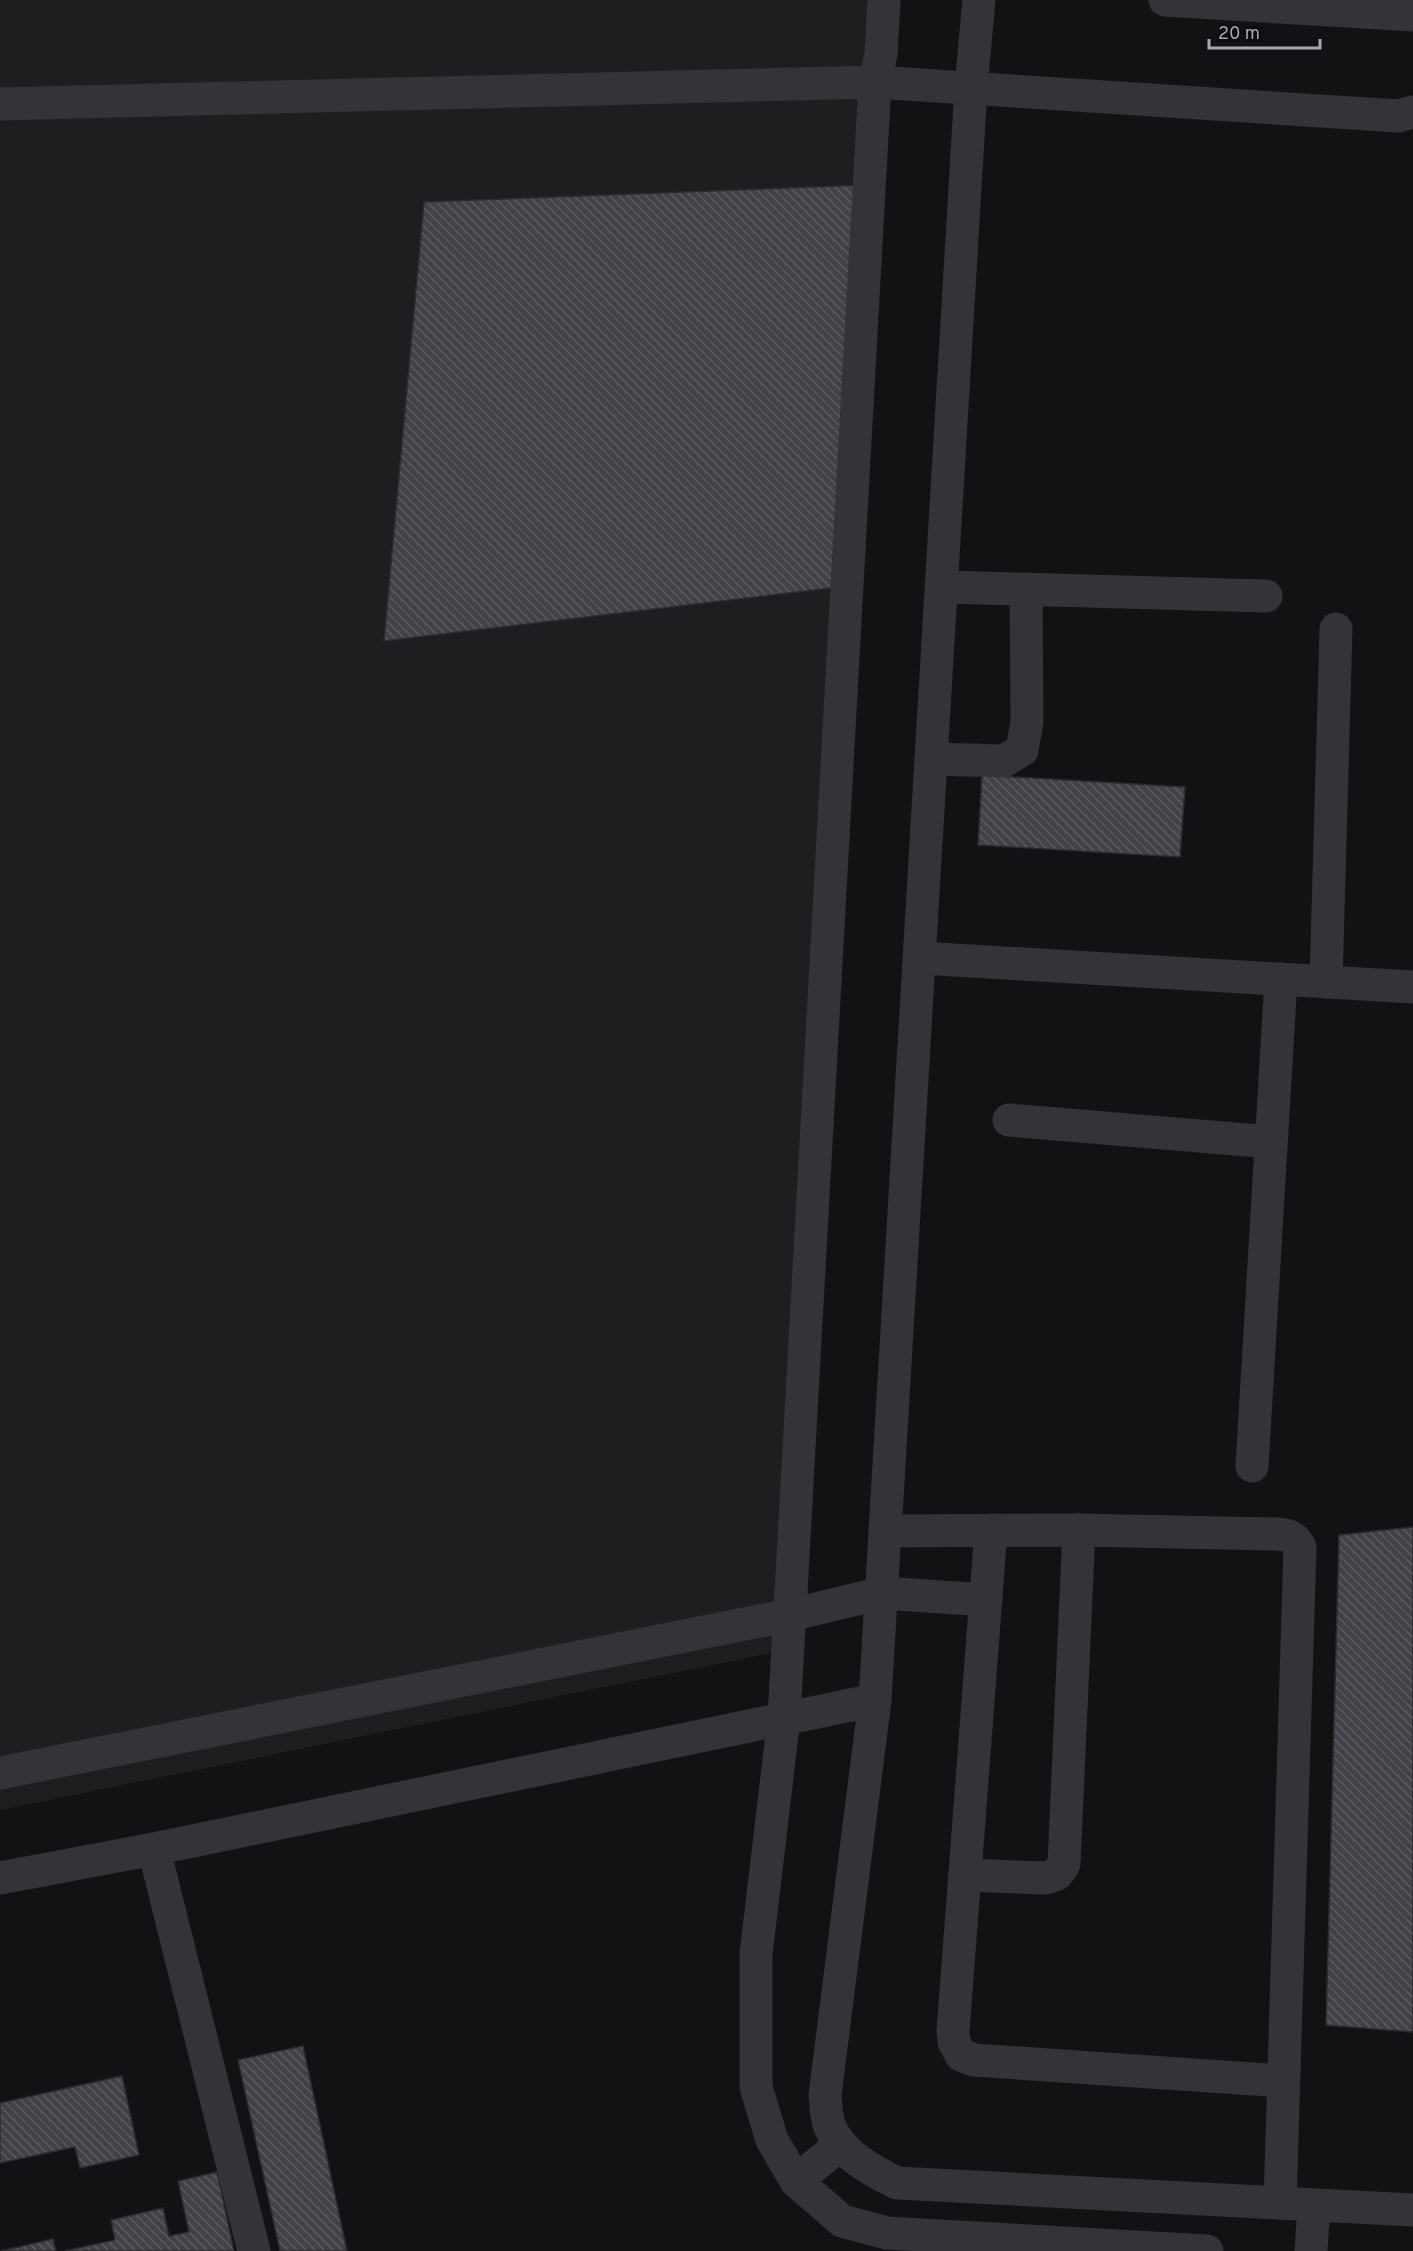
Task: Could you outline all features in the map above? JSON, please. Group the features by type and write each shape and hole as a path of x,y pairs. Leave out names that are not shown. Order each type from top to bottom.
{"street":[{"path":"885,0 881,54 875,82 784,1718 756,1954 756,2088 772,2140 796,2181 842,2220 887,2234 1207,2251"},
{"path":"979,0 971,87 875,1700 825,2095 829,2126 840,2145 867,2168 897,2183 1413,2210"},
{"path":"1165,0 1413,15"},
{"path":"0,104 875,82 1398,116 1413,112"},
{"path":"942,587 1266,596"},
{"path":"932,759 1004,760 1022,750 1027,722 1026,589"},
{"path":"1326,982 1336,628"},
{"path":"920,958 1413,987"},
{"path":"1252,1466 1281,979"},
{"path":"1009,1120 1271,1142"},
{"path":"990,1530 954,2042 961,2055 974,2060 1283,2081"},
{"path":"885,1531 1079,1530 1277,1534 1290,1535 1297,1541 1300,1547 1280,2204"},
{"path":"965,1875 1046,1878 1057,1874 1064,1864 1079,1530"},
{"path":"0,1773 790,1615 882,1593 986,1599"},
{"path":"0,1878 154,1849 875,1700"},
{"path":"154,1849 254,2251"},
{"path":"796,2181 840,2145"},
{"path":"1311,2251 1314,2205"}],"shaded area":[{"path":"0,0 896,0 801,1647 0,1810"}],"building":[{"path":"865,185 839,587 384,641 424,202"},
{"path":"982,775 1185,787 1180,857 978,845"},
{"path":"1413,1527 1413,2032 1326,2025 1339,1535"},
{"path":"303,2046 347,2251 280,2251 238,2060"},
{"path":"122,2076 139,2155 80,2168 75,2147 0,2163 0,2103"},
{"path":"217,2172 234,2251 65,2251 115,2240 111,2220 163,2208 169,2236 189,2232 178,2181"},
{"path":"53,2239 56,2251 1,2251"}]}
